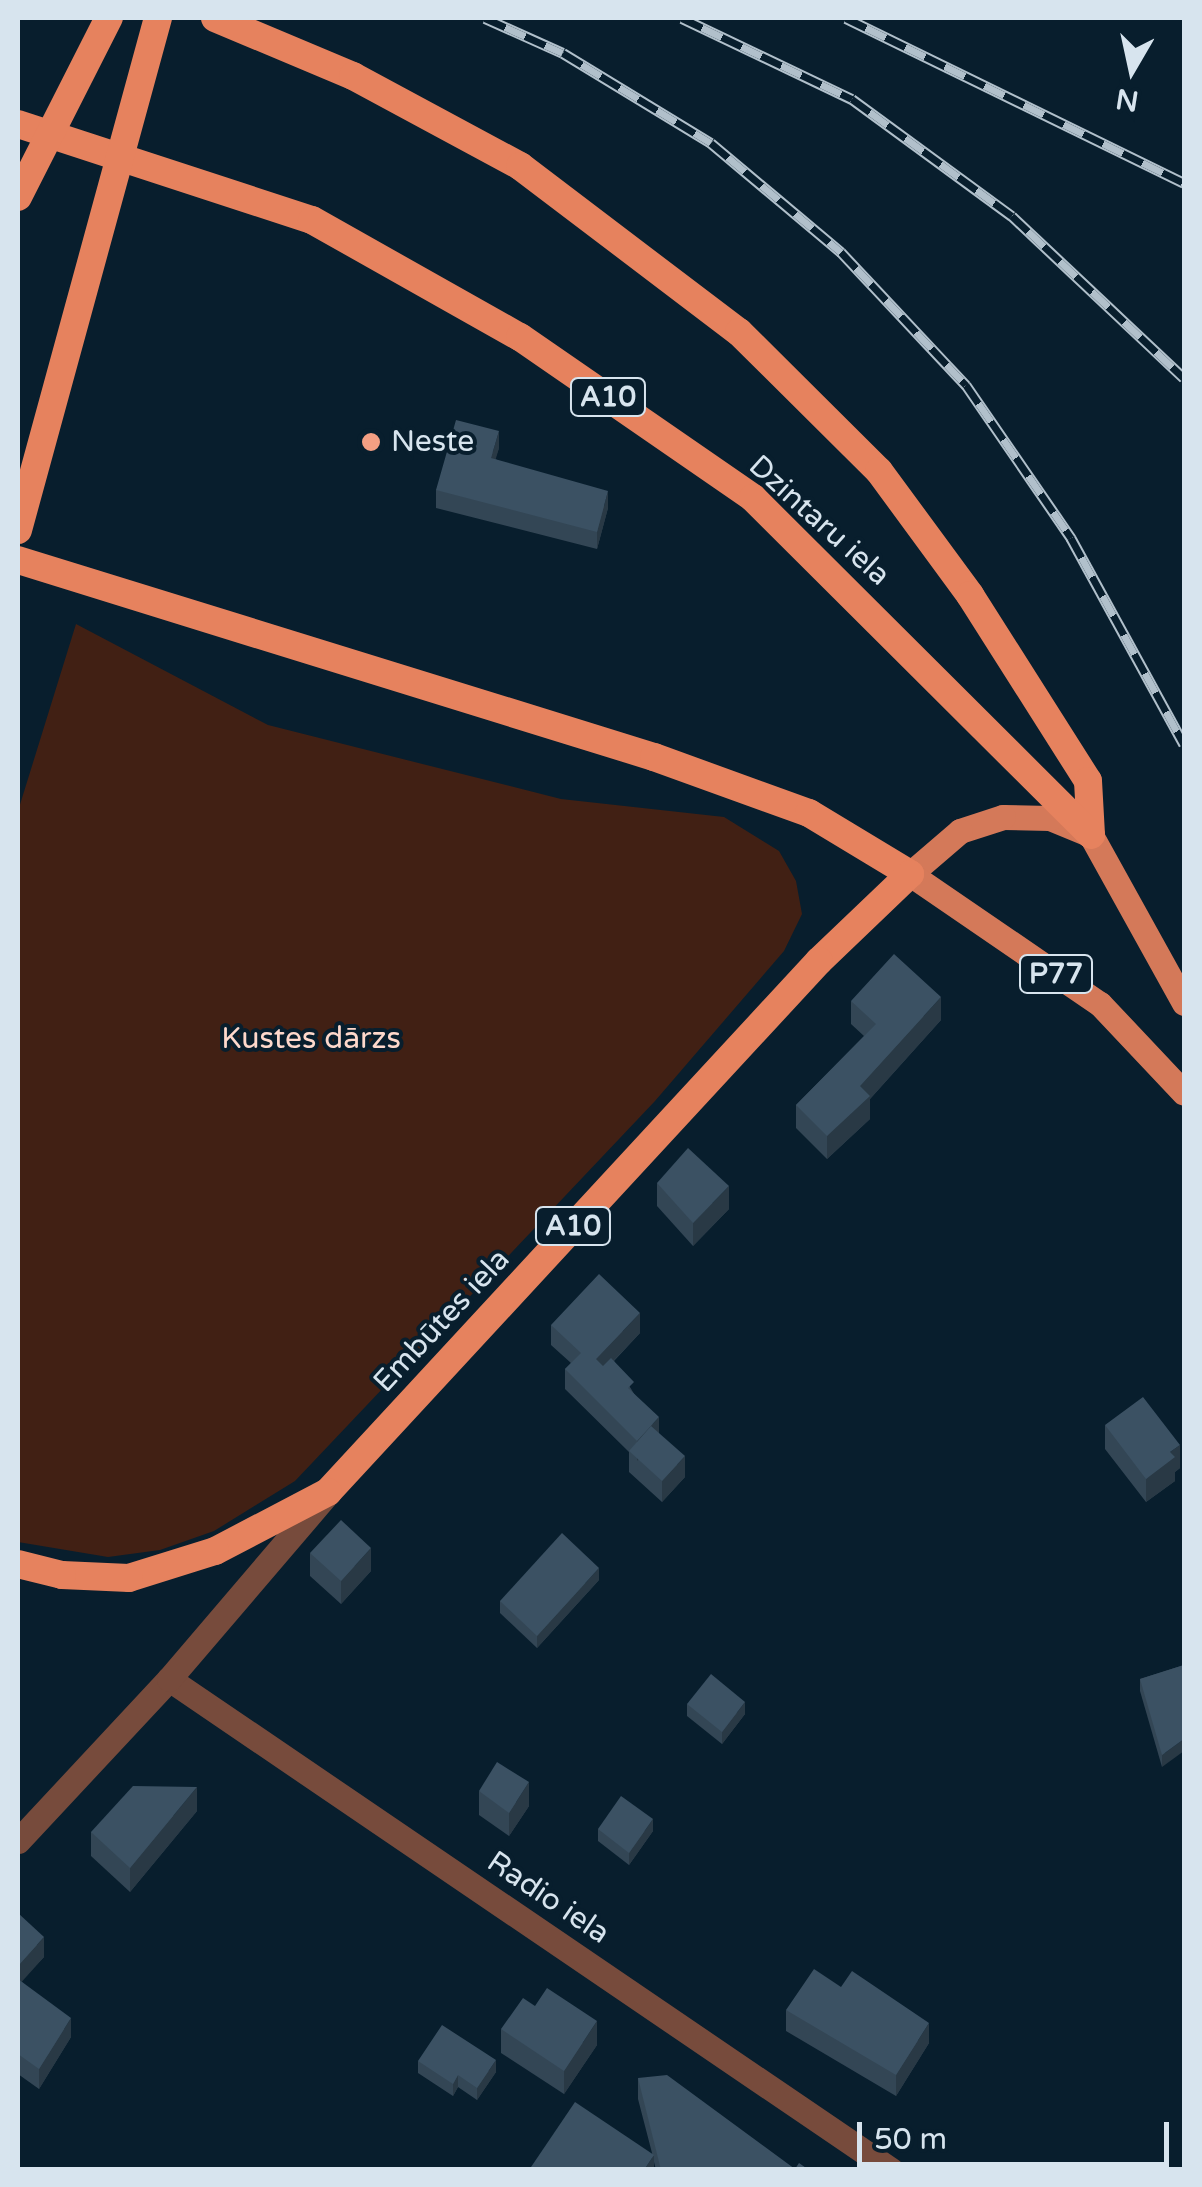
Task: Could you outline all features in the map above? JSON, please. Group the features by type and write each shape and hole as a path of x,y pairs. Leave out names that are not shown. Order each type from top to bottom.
{"highway":[{"path":"18,197 109,18"},
{"path":"18,530 158,18"},
{"path":"215,18 353,76 520,166 739,332 880,471 970,595 1088,781 1091,835"},
{"name":"Dzintaru iela","path":"18,124 312,220 520,337 752,498 1091,835"},
{"path":"18,560 654,757 809,813 910,874"},
{"name":"Embūtes iela","path":"328,1492 819,961 910,874"},
{"name":"A10","path":"18,1564 62,1575 129,1578 215,1551 328,1492"}],"main road":[{"name":"Embūtes iela","path":"910,874 960,830 1004,817 1050,818 1091,835"},
{"name":"Dzintaru iela","path":"1091,835 1184,1003"},
{"name":"P77","path":"910,874 1100,1004 1184,1094"}],"street":[{"name":"Embūtes iela","path":"18,1841 169,1680 328,1492"},
{"name":"Radio iela","path":"169,1680 892,2170"}],"green space":[{"name":"Kustes dārzs","path":"76,624 268,725 561,799 724,817 779,851 796,881 802,914 784,951 655,1101 295,1481 214,1531 160,1550 108,1557 18,1542 18,811"}],"building":[{"path":"456,420 499,431 491,458 608,491 597,532 436,490"},
{"path":"894,954 941,997 860,1086 870,1096 827,1136 796,1105 876,1024 851,1001"},
{"path":"688,1148 729,1186 693,1223 657,1183"},
{"path":"599,1274 640,1313 596,1359 603,1366 611,1358 634,1382 628,1388 659,1417 637,1441 565,1369 581,1353 551,1325"},
{"path":"1143,1397 1180,1445 1170,1452 1175,1457 1146,1479 1105,1425"},
{"path":"651,1426 685,1456 662,1481 629,1451"},
{"path":"341,1520 371,1548 341,1581 310,1553"},
{"path":"562,1533 599,1568 537,1636 500,1601"},
{"path":"1184,1665 1184,1739 1162,1755 1140,1679"},
{"path":"711,1674 745,1702 722,1732 687,1704"},
{"path":"497,1762 529,1782 509,1813 479,1791"},
{"path":"133,1786 197,1787 130,1868 91,1832"},
{"path":"621,1796 653,1819 629,1853 598,1829"},
{"path":"18,1913 44,1937 18,1966"},
{"path":"814,1969 841,1987 852,1971 929,2023 896,2075 786,2010"},
{"path":"18,1979 71,2018 39,2069 18,2054"},
{"path":"547,1988 597,2021 564,2071 501,2029 523,1998 535,2006"},
{"path":"442,2025 496,2060 477,2088 458,2075 453,2084 418,2061"},
{"path":"667,2075 795,2169 799,2163 809,2170 661,2170 638,2078"},
{"path":"575,2102 654,2155 644,2170 529,2170"}],"railway":[{"path":"485,18 563,53 711,143 841,252 966,385 1071,538 1184,744"},
{"path":"682,18 852,99 1012,216 1184,378"},
{"path":"846,18 1184,183"}],"place":[{"name":"Neste","path":"371,442"}]}
